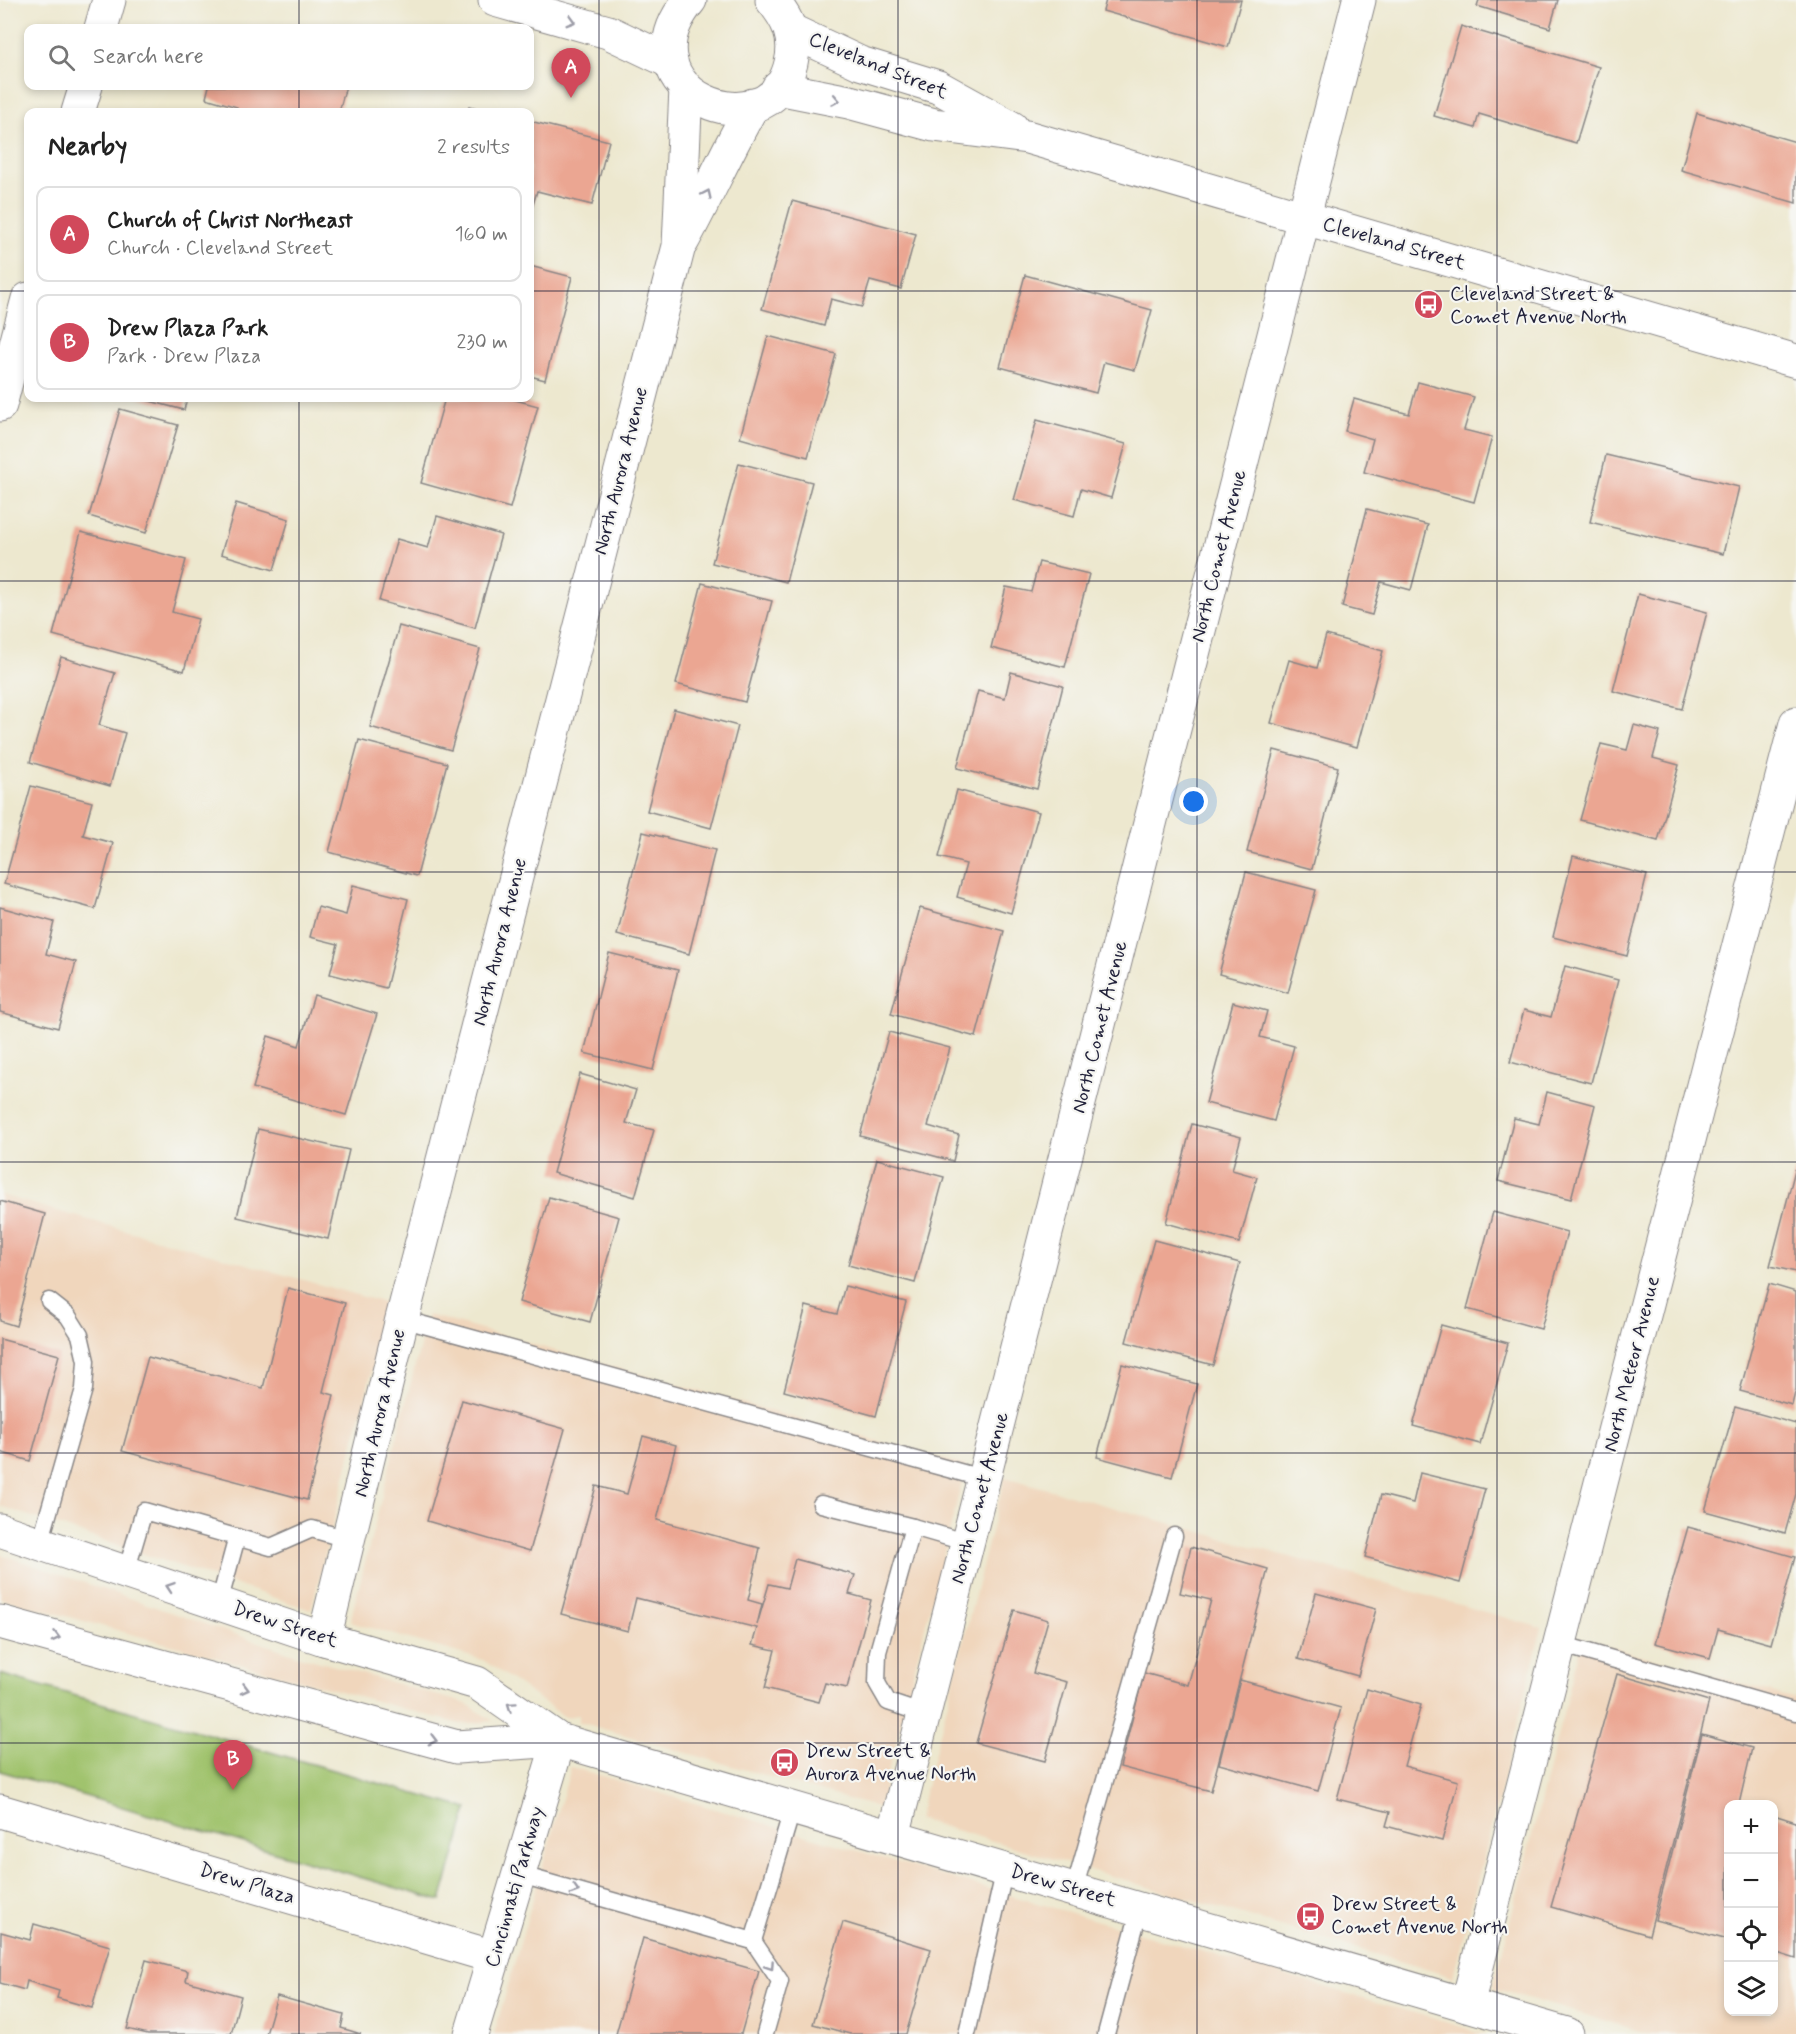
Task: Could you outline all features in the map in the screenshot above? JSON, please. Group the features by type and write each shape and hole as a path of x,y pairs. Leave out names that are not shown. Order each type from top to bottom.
{"street":[{"path":"102,24 108,0"},
{"path":"495,0 608,32 679,75"},
{"name":"North Aurora Avenue","path":"680,246 679,75 672,28 690,0"},
{"path":"772,0 782,12 792,31"},
{"name":"North Comet Avenue","path":"893,1836 1359,0"},
{"name":"North Aurora Avenue","path":"324,1639 402,1319 680,246 707,196 719,165 765,97 789,70 794,50 792,31"},
{"name":"Cleveland Street","path":"792,31 860,63 938,87 1027,137"},
{"name":"Cleveland Street","path":"679,75 698,99 715,107 733,109 765,97 849,102 934,125 1027,137 1796,362"},
{"path":"79,108 85,90"},
{"path":"0,405 24,314"},
{"name":"North Meteor Avenue","path":"1467,2005 1796,723"},
{"name":"Drew Street","path":"0,1530 324,1639 477,1683 559,1740 1567,2034"},
{"name":"Drew Street","path":"0,1622 457,1747 559,1740"},
{"name":"Cincinnati Parkway","path":"471,2034 559,1740"},
{"name":"Drew Plaza","path":"0,1811 494,1957"}],"lane":[{"path":"40,1543 84,1389 86,1361 80,1335 68,1316 49,1300"},
{"path":"402,1319 985,1479"},
{"path":"821,1504 968,1543"},
{"path":"126,1572 144,1511 271,1547 312,1529 350,1539"},
{"path":"913,1527 878,1652 878,1683 888,1702 924,1714"},
{"path":"1074,1890 1174,1536"},
{"path":"219,1603 237,1537"},
{"path":"1560,1644 1796,1712"},
{"path":"753,1941 793,1808"},
{"path":"967,2034 1005,1869"},
{"path":"518,1874 753,1941 780,1981 765,2034"},
{"path":"1106,2034 1140,1908"}],"shaded area":[{"path":"0,1195 389,1304 311,1610 0,1506"},
{"path":"428,1315 966,1466 879,1808 579,1722 579,1715 565,1717 483,1660 350,1622"},
{"path":"1005,1477 1542,1628 1453,1977 918,1819"},
{"path":"0,1554 299,1656 467,1704 493,1721 460,1724 0,1598"},
{"path":"1582,1639 1796,1699 1796,2034 1650,2034 1493,1988"},
{"path":"571,1767 1486,2034 494,2034"}],"green space":[{"path":"0,1674 468,1809 441,1901 0,1771"}],"building":[{"path":"1106,0 1241,0 1228,47 1103,11"},
{"path":"1479,0 1558,0 1550,28 1477,6"},
{"path":"1461,26 1599,67 1576,143 1479,114 1475,128 1434,116"},
{"path":"208,90 345,90 340,108 237,108 206,98"},
{"path":"1697,113 1796,142 1796,203 1681,170"},
{"path":"534,122 609,141 592,205 537,191 534,201"},
{"path":"792,201 916,234 901,289 870,281 862,307 831,299 824,326 762,309"},
{"path":"534,267 572,277 545,380 534,377"},
{"path":"1025,275 1152,310 1135,370 1104,362 1096,393 1000,367"},
{"path":"768,336 836,354 808,457 740,438"},
{"path":"1418,382 1474,397 1464,430 1492,437 1474,502 1364,472 1373,439 1345,431 1354,399 1409,414"},
{"path":"153,402 186,402 184,410"},
{"path":"444,402 523,402 538,406 510,508 421,483"},
{"path":"120,409 178,425 146,533 89,516"},
{"path":"1037,420 1126,444 1111,498 1081,489 1074,516 1014,500"},
{"path":"1606,455 1739,487 1723,554 1590,522"},
{"path":"739,463 812,482 786,582 712,563"},
{"path":"236,503 289,519 274,570 221,554"},
{"path":"1367,509 1428,525 1411,590 1381,582 1372,615 1342,607"},
{"path":"437,516 501,535 475,628 379,601 397,539 428,548"},
{"path":"81,532 186,560 172,612 198,619 184,671 53,635"},
{"path":"1039,562 1089,574 1065,667 991,648 1006,587 1031,592"},
{"path":"702,583 772,601 745,702 676,684"},
{"path":"1638,594 1707,612 1682,709 1613,691"},
{"path":"399,626 480,649 451,750 370,727"},
{"path":"1326,635 1383,651 1357,747 1271,723 1289,660 1317,668"},
{"path":"61,657 115,673 99,725 125,733 110,786 30,762"},
{"path":"1011,672 1063,686 1037,789 957,768 978,691 1005,698"},
{"path":"674,709 738,726 711,828 647,811"},
{"path":"1634,725 1660,732 1653,758 1679,765 1658,841 1580,820 1601,744 1627,750"},
{"path":"359,740 447,763 417,876 329,852"},
{"path":"1274,750 1338,767 1312,869 1247,852"},
{"path":"31,786 92,802 83,835 113,843 95,909 4,884"},
{"path":"957,790 1039,812 1011,913 957,897 966,864 939,857"},
{"path":"643,832 715,850 689,954 617,935"},
{"path":"1573,856 1647,875 1627,956 1553,937"},
{"path":"1246,872 1316,890 1288,993 1219,974"},
{"path":"353,885 408,899 386,988 330,974 338,944 310,937 318,907 346,915"},
{"path":"0,907 54,922 46,954 76,962 58,1028 0,1012"},
{"path":"920,908 1004,931 976,1037 891,1014"},
{"path":"609,953 678,970 653,1070 584,1053"},
{"path":"1565,966 1618,980 1591,1083 1510,1062 1524,1010 1551,1017"},
{"path":"314,995 377,1014 346,1115 253,1088 268,1036 299,1046"},
{"path":"1233,1002 1267,1011 1260,1037 1294,1046 1274,1121 1206,1103"},
{"path":"889,1032 950,1048 928,1126 959,1135 953,1161 860,1136"},
{"path":"580,1074 636,1090 626,1123 654,1130 635,1197 553,1173"},
{"path":"1547,1092 1595,1105 1571,1199 1498,1181 1514,1118 1539,1124"},
{"path":"1192,1124 1241,1137 1232,1170 1257,1177 1239,1243 1166,1223"},
{"path":"258,1129 349,1150 328,1239 237,1217"},
{"path":"877,1159 944,1177 915,1283 848,1265"},
{"path":"1796,1171 1796,1272 1770,1266"},
{"path":"549,1197 619,1217 590,1322 519,1302"},
{"path":"0,1201 45,1214 16,1326 0,1321"},
{"path":"1493,1212 1567,1232 1541,1329 1467,1309"},
{"path":"1154,1240 1240,1263 1213,1365 1126,1342"},
{"path":"1769,1284 1796,1292 1796,1389 1792,1405 1740,1391"},
{"path":"845,1286 906,1302 876,1416 784,1391 806,1306 837,1314"},
{"path":"288,1288 345,1303 323,1392 334,1395 307,1500 122,1451 148,1357 263,1388"},
{"path":"1441,1325 1508,1343 1480,1444 1413,1426"},
{"path":"0,1339 59,1355 30,1461 0,1452"},
{"path":"1122,1364 1197,1384 1172,1477 1097,1457"},
{"path":"462,1400 565,1429 530,1551 427,1521"},
{"path":"1735,1407 1796,1424 1796,1494 1785,1533 1705,1511"},
{"path":"643,1436 676,1445 657,1520 760,1548 748,1600 762,1604 757,1625 769,1584 787,1588 795,1559 855,1575 849,1594 871,1600 847,1688 825,1683 819,1702 765,1688 775,1650 752,1645 757,1628 636,1598 628,1631 561,1614 596,1486 627,1494"},
{"path":"1420,1473 1485,1489 1460,1583 1365,1557 1381,1495 1413,1503"},
{"path":"1688,1527 1795,1557 1771,1644 1718,1629 1710,1658 1655,1643"},
{"path":"1191,1547 1268,1569 1211,1791 1120,1767 1144,1673 1188,1685 1211,1600 1180,1593"},
{"path":"1316,1593 1376,1609 1358,1676 1298,1659"},
{"path":"1014,1610 1048,1620 1033,1673 1067,1682 1045,1761 976,1743"},
{"path":"1617,1674 1709,1701 1649,1935 1551,1907"},
{"path":"1240,1680 1341,1708 1318,1791 1219,1764"},
{"path":"1367,1689 1421,1705 1404,1766 1458,1781 1442,1841 1386,1826 1390,1812 1337,1799"},
{"path":"1702,1734 1752,1748 1740,1800 1724,1800 1724,1939 1655,1920"},
{"path":"1778,1816 1796,1822 1796,1959 1778,1953"},
{"path":"843,1922 931,1949 906,2034 850,2034 813,2024"},
{"path":"34,1924 110,1946 92,2008 57,1998 59,1991 27,1981 25,1990 0,1983 1,1932 30,1940"},
{"path":"643,1938 759,1971 741,2034 616,2034"},
{"path":"146,1960 188,1971 186,1981 241,1996 231,2034 148,2034 127,2029"},
{"path":"277,1996 344,2015 341,2028 361,2034 266,2034"}],"place":[{"name":"Church of Christ Northeast","path":"571,98"},
{"name":"Cleveland Street & Comet Avenue North","path":"1429,305"},
{"name":"Drew Street & Aurora Avenue North","path":"784,1763"},
{"name":"Drew Plaza Park","path":"233,1790"},
{"name":"Drew Street & Comet Avenue North","path":"1310,1916"}]}
